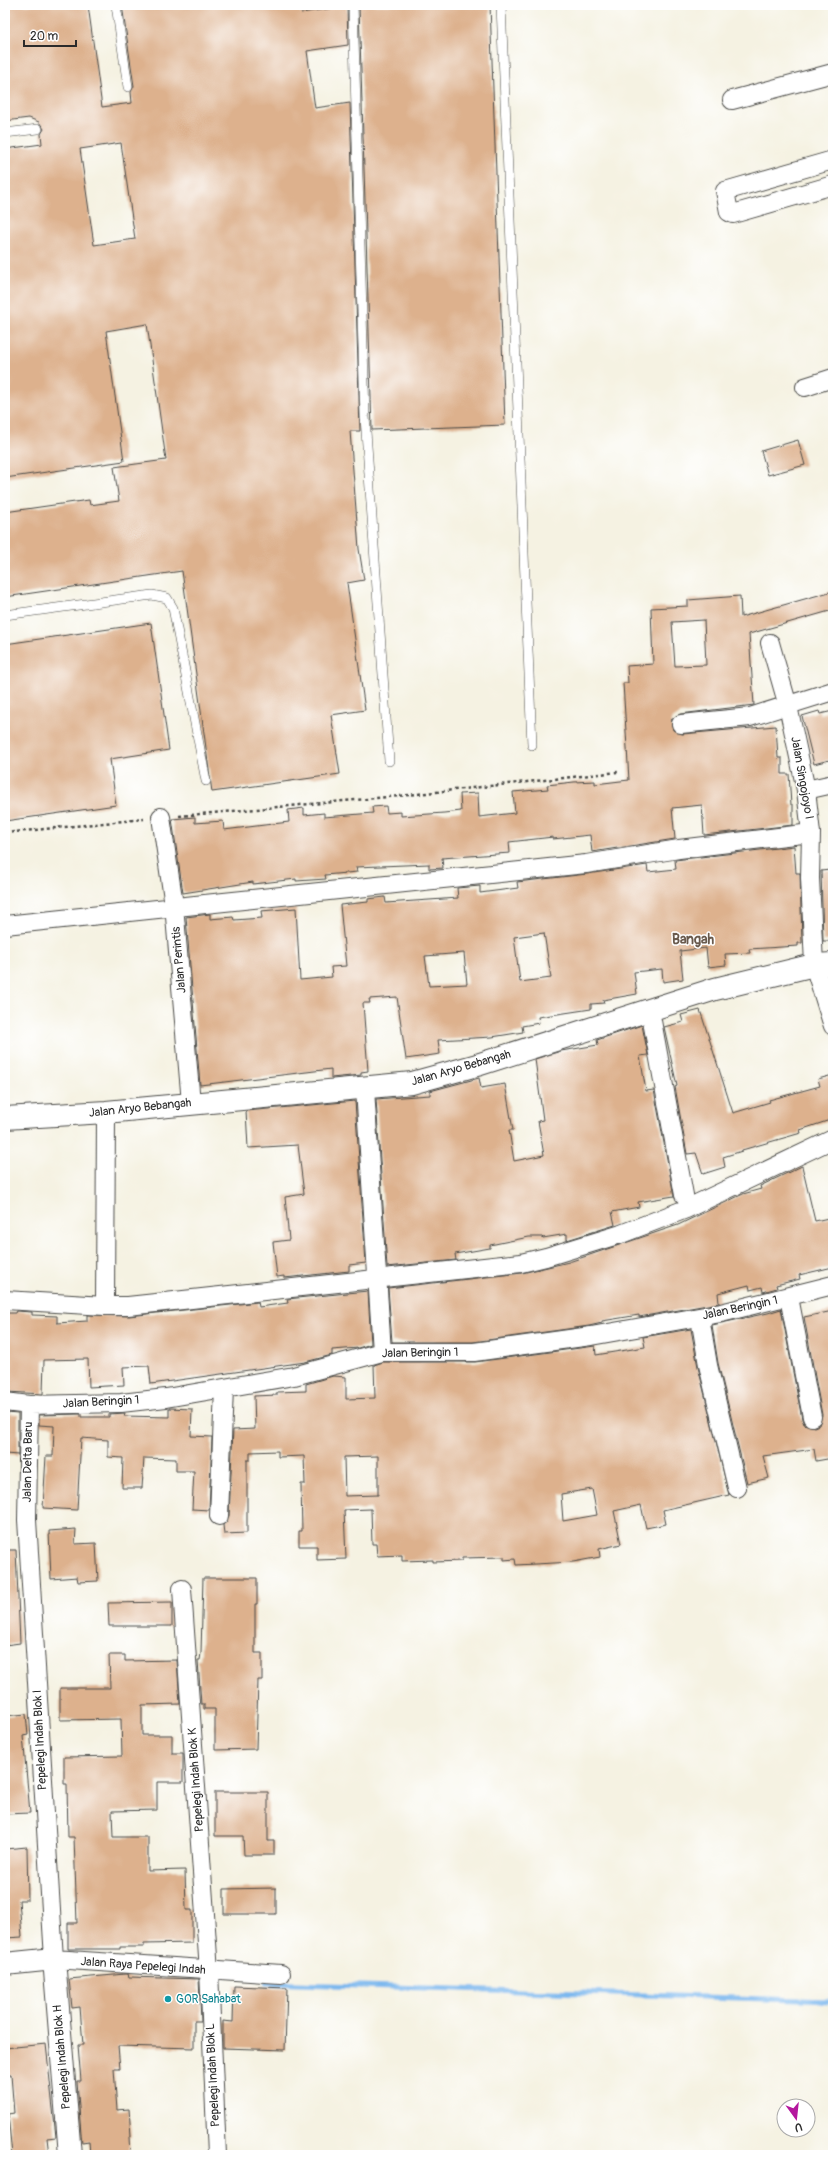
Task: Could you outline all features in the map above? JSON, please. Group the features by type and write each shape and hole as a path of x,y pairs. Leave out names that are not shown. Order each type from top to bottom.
{"street":[{"path":"732,100 833,73"},
{"path":"833,160 725,191 729,212 733,214 833,186"},
{"path":"805,387 833,378"},
{"name":"Jalan Singojoyo I","path":"770,643 788,706 806,790 811,833 810,878 833,1026"},
{"path":"681,724 750,717 833,692"},
{"path":"806,790 833,784"},
{"name":"Jalan Perintis","path":"161,817 174,906 191,1103"},
{"path":"5,924 586,864 679,849 811,833"},
{"name":"Jalan Aryo Bebangah","path":"5,1118 106,1112 412,1083 440,1077 715,990 824,964"},
{"path":"650,1010 684,1195"},
{"path":"365,1088 376,1279 382,1352"},
{"path":"105,1306 106,1112"},
{"path":"5,1300 105,1306 164,1303 521,1263 614,1237 686,1209 833,1139"},
{"name":"Jalan Beringin 1","path":"5,1402 30,1405 121,1403 294,1376 382,1352 481,1351 591,1336 700,1316 789,1297 833,1285"},
{"path":"789,1297 812,1416"},
{"path":"700,1316 708,1366 737,1488"},
{"path":"219,1516 224,1388"},
{"name":"Jalan Delta Baru","path":"27,1520 30,1405"},
{"name":"Pepelegi Indah Blok I","path":"27,1520 54,1960"},
{"name":"Pepelegi Indah Blok K","path":"182,1588 209,1971"},
{"name":"Jalan Raya Pepelegi Indah","path":"5,1964 54,1960 209,1971 281,1974"},
{"name":"Pepelegi Indah Blok H","path":"54,1960 70,2155"},
{"name":"Pepelegi Indah Blok L","path":"209,1971 217,2155"}],"lane":[{"path":"116,5 128,87"},
{"path":"353,5 365,417 389,761"},
{"path":"501,5 532,745"},
{"path":"5,133 38,129"},
{"path":"5,616 152,595 167,598 173,608 206,781"}],"path":[{"path":"5,833 161,817 399,796 618,772"}],"building":[{"path":"5,5 88,5 102,107 132,103 131,92 134,86 122,5 300,5 301,13 347,6 348,45 307,51 315,108 350,103 360,431 350,431 359,549 364,580 347,583 365,710 331,715 340,774 212,792 182,571 5,597 5,512 89,500 90,505 119,501 114,467 166,460 147,324 106,331 124,461 5,478 5,149 42,144 41,134 44,129 39,122 29,118 5,121","holes":["121,143 135,239 94,245 80,149"]},
{"path":"359,5 490,5 505,425 372,430"},
{"path":"798,440 805,465 768,475 761,451"},
{"path":"833,591 833,610 749,634 754,705 680,714 671,720 673,730 682,734 776,726 778,758 782,758 782,774 789,774 791,805 793,805 793,825 704,835 702,805 672,808 675,839 592,852 590,835 553,839 553,837 509,842 510,853 442,858 443,868 429,869 429,864 356,867 357,872 325,875 326,879 296,881 296,879 253,884 253,882 183,893 172,819 195,817 195,823 223,821 224,830 289,822 288,810 304,808 304,815 324,813 324,817 373,813 372,807 386,806 387,813 401,812 401,816 444,813 461,811 460,794 478,793 479,817 515,813 513,792 548,789 547,785 574,782 595,781 595,784 629,780 623,683 628,683 627,666 653,664 651,608 688,606 688,600 740,596 741,617","holes":["704,620 706,665 675,666 672,622"]},
{"path":"151,623 169,750 110,759 116,805 5,821 5,644"},
{"path":"819,711 820,714 833,711 833,759 814,764 802,716"},
{"path":"794,846 796,873 800,873 802,943 798,943 798,946 749,949 750,953 725,954 726,965 708,967 706,948 680,951 683,979 663,982 662,969 634,972 637,994 603,1000 604,1003 591,1004 591,1009 538,1017 539,1023 522,1026 523,1032 492,1037 438,1040 440,1054 406,1059 397,997 369,999 370,1003 363,1003 368,1071 361,1072 361,1075 331,1078 331,1069 200,1085 186,917 210,914 210,919 233,917 234,920 262,918 261,911 296,908 300,980 332,977 331,967 346,966 340,905 368,902 368,899 385,897 386,903 458,898 457,888 480,886 480,893 518,888 517,882 647,865 648,872 676,869 675,860","holes":["544,933 551,978 520,982 514,937","464,953 467,984 429,986 425,956"]},
{"path":"830,870 833,941 823,941 821,871"},
{"path":"700,1010 733,1113 770,1102 769,1100 820,1086 818,1079 833,1075 833,1119 800,1130 801,1133 723,1157 725,1167 703,1174 696,1153 687,1154 675,1087 677,1086 664,1027 683,1022 681,1015"},
{"path":"642,1025 648,1055 640,1056 646,1091 654,1090 674,1196 638,1202 639,1207 612,1212 615,1225 567,1240 567,1234 543,1238 529,1237 490,1245 490,1248 455,1254 456,1260 387,1267 376,1099 430,1095 430,1091 479,1078 481,1088 505,1084 513,1130 509,1130 514,1161 544,1155 538,1121 543,1120 535,1059 561,1051 598,1045 597,1040"},
{"path":"355,1101 366,1263 349,1265 349,1271 284,1278 284,1276 277,1277 273,1242 289,1240 285,1197 304,1194 298,1145 248,1148 246,1111"},
{"path":"802,1166 815,1221 833,1217 833,1267 799,1275 800,1279 776,1285 777,1288 763,1292 762,1287 750,1290 749,1285 718,1293 719,1303 639,1317 639,1315 602,1321 602,1323 589,1326 473,1342 392,1342 388,1288 522,1273 569,1262 678,1225 743,1194 761,1189 760,1186"},
{"path":"368,1291 371,1344 358,1348 332,1350 332,1355 305,1362 151,1384 149,1366 123,1367 124,1385 89,1387 88,1359 44,1360 43,1394 7,1392 7,1387 5,1386 5,1313 15,1313 16,1311 32,1312 32,1315 57,1316 57,1323 87,1321 87,1315 129,1316 258,1302 259,1307 288,1303 287,1299"},
{"path":"781,1309 802,1419 804,1424 814,1427 819,1425 822,1415 804,1317 833,1311 833,1414 831,1414 833,1458 816,1461 814,1449 763,1456 769,1478 747,1483 718,1363 712,1325"},
{"path":"691,1329 698,1367 729,1495 663,1510 666,1524 646,1528 641,1505 614,1511 621,1544 599,1549 600,1557 573,1562 516,1565 515,1559 504,1560 504,1557 462,1558 462,1561 433,1562 433,1560 402,1561 402,1555 377,1556 376,1544 372,1544 371,1509 344,1510 346,1559 317,1560 317,1546 299,1546 299,1531 302,1531 301,1484 305,1484 304,1456 278,1457 278,1451 250,1452 250,1460 247,1460 247,1533 224,1534 223,1525 229,1516 233,1430 255,1429 254,1396 277,1395 277,1392 306,1391 306,1384 333,1376 346,1377 346,1399 375,1398 374,1365 383,1362 475,1362 595,1346 596,1355 645,1347 643,1337","holes":["378,1456 378,1495 345,1496 344,1457","592,1489 597,1515 563,1521 561,1494"]},
{"path":"169,1408 192,1409 191,1436 212,1437 209,1510 192,1509 194,1471 176,1471 176,1459 144,1458 142,1488 122,1488 123,1458 108,1457 108,1440 81,1438 77,1510 43,1508 46,1456 53,1456 54,1426 39,1425 39,1415 81,1414 81,1417 109,1417 109,1414 125,1413 124,1416 169,1417"},
{"path":"6,1413 18,1414 18,1455 5,1454"},
{"path":"76,1529 75,1544 96,1543 98,1581 78,1582 77,1577 51,1579 49,1531"},
{"path":"5,1550 16,1550 20,1643 5,1645"},
{"path":"203,1578 257,1578 257,1604 255,1604 255,1653 262,1653 262,1680 258,1680 256,1749 215,1750 215,1709 204,1709 204,1704 201,1704 198,1660 200,1660 201,1653"},
{"path":"172,1602 172,1626 109,1626 108,1603"},
{"path":"109,1655 125,1655 125,1661 177,1660 180,1704 142,1705 142,1735 172,1735 172,1753 183,1753 183,1782 157,1782 157,1810 112,1811 113,1837 148,1837 148,1871 185,1870 186,1910 192,1910 192,1943 144,1944 144,1947 120,1947 120,1949 68,1949 68,1923 77,1923 74,1837 68,1837 67,1784 64,1784 64,1757 122,1756 121,1719 60,1720 60,1688 110,1688"},
{"path":"26,1714 28,1735 23,1736 30,1813 5,1814 5,1716"},
{"path":"215,1792 268,1792 268,1841 274,1841 274,1855 244,1855 243,1836 215,1836"},
{"path":"27,1847 28,1900 19,1900 22,1937 5,1938 5,1849"},
{"path":"276,1888 276,1914 224,1914 224,1889"},
{"path":"128,1974 129,1977 199,1979 201,2021 194,2021 194,2048 118,2046 120,2069 114,2069 117,2110 129,2109 131,2137 129,2137 130,2155 90,2155 89,2141 82,2142 77,2081 81,2081 78,2045 83,2045 80,2007 72,2008 69,1979"},
{"path":"234,1986 287,1988 285,2050 223,2048 223,2021 233,2022"},
{"path":"46,2044 56,2137 47,2138 49,2155 12,2155 8,2114 14,2113 11,2075 5,2075 5,2048"}],"waterway":[{"path":"266,1983 833,2001"}],"place":[{"name":"GOR Sahabat","path":"168,1999"}],"district":[{"name":"Bangah","path":"693,939"}]}
